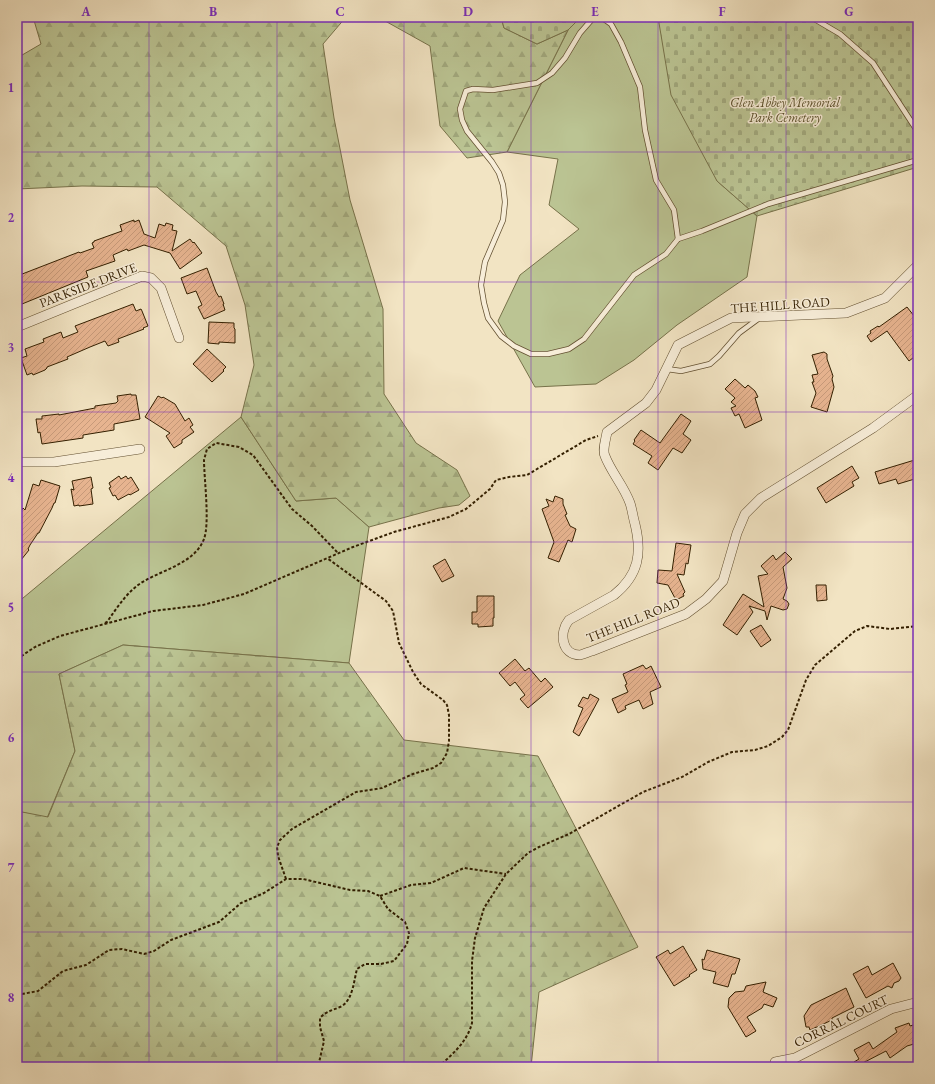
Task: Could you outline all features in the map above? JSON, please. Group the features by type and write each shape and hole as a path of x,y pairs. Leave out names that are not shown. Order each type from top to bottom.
{"street":[{"name":"THE HILL ROAD","path":"918,266 886,298 846,313 759,318 731,318 678,346 656,390 646,403 606,432 604,455 630,502 638,536 639,553 635,569 621,590 569,620 565,624 562,634 564,644 571,652 581,655 686,614 706,599 723,581 737,533 745,514 761,498 873,428 918,395"},
{"name":"PARKSIDE DRIVE","path":"17,327 142,276 151,278 161,288 179,338"},
{"path":"17,462 54,462 140,448"},
{"name":"CORRAL COURT","path":"775,1062 795,1058 891,1009 918,1002"}],"lane":[{"path":"594,17 580,33 565,58 552,73 537,83 493,90 473,88 466,92 460,108 462,120 467,131 499,173 504,191 505,202 503,220 485,262 480,284 488,318 501,336 514,346 532,354 548,354 569,350 584,339 634,275 666,254 678,239 702,232 768,204 918,160"},
{"path":"601,17 611,24 621,42 640,87 645,130 656,180 674,210 678,239"},
{"path":"811,17 840,34 873,63 918,132"},
{"path":"667,369 681,371 710,364 739,333 759,318"}],"path":[{"path":"17,659 35,647 60,636 153,611 203,604 244,594 338,553 394,532 455,514 466,509 490,489 496,480 527,475 586,440 606,432"},
{"path":"96,626 107,622 122,600 137,586 150,577 187,559 198,549 204,539 206,526 204,460 207,449 216,443 239,447 253,455 292,509 312,526 338,553"},
{"path":"286,879 278,856 278,847 280,840 292,828 356,792 382,788 413,774 433,768 441,763 447,753 449,741 449,715 447,705 443,700 421,684 413,672 400,643 393,611 386,601 327,558"},
{"path":"438,1067 463,1042 472,1023 472,961 475,938 484,908 506,874 528,853 569,834 644,792 682,777 708,762 732,752 755,750 768,746 782,737 788,730 806,680 815,665 855,631 868,626 890,629 918,626"},
{"path":"380,896 411,886 431,882 464,868 506,874"},
{"path":"17,995 38,991 63,971 86,965 109,950 122,949 144,954 154,951 171,940 219,922 241,903 264,893 286,879 303,879 350,890 368,891 380,896 388,909 405,922 410,933 406,944 394,961 381,964 365,964 357,968 351,994 343,1005 324,1013 320,1018 320,1027 324,1041 318,1067"}],"green space":[{"path":"33,17 346,17 323,44 334,118 350,200 383,309 384,394 416,443 457,470 470,496 459,505 439,508 369,527 336,498 296,501 241,417 254,365 245,305 226,246 157,187 82,186 17,189 17,58 41,44"},
{"path":"378,17 501,17 504,28 537,44 568,30 507,152 467,158 440,126 430,46"},
{"path":"501,17 581,17 568,30 537,44 504,28"},
{"path":"581,17 658,17 717,181 757,216 747,277 677,325 634,360 596,384 535,387 498,321 520,275 579,229 549,205 558,159 507,152 568,30"},
{"name":"Glen Abbey Memorial Park Cemetery","path":"658,17 918,17 918,167 757,216 717,181 671,95"},
{"path":"241,417 296,501 336,498 369,527 349,663 123,645 59,674 75,751 47,818 17,811 17,603"},
{"path":"123,645 349,663 404,740 538,756 638,947 539,992 531,1067 17,1067 17,811 48,817 75,751 59,674"}],"building":[{"path":"134,220 134,222 139,220 144,234 155,238 159,224 165,226 166,223 173,225 172,230 177,231 172,251 190,239 202,253 180,269 170,253 144,245 128,251 127,249 113,255 115,261 86,271 88,277 22,304 17,292 17,276 79,252 80,253 94,248 92,243 94,241 122,231 120,225"},
{"path":"207,268 216,292 219,297 221,296 225,310 204,319 198,307 202,305 196,291 187,294 181,278"},
{"path":"133,304 136,311 141,309 142,311 148,326 143,328 144,329 118,339 119,342 108,346 105,341 67,357 68,359 47,367 45,370 33,375 32,373 27,375 21,358 27,356 25,349 44,342 43,339 61,332 63,338 78,332 75,326"},
{"path":"907,307 918,321 918,354 909,361 887,331 871,342 867,336 871,333 870,331 878,326 879,327"},
{"path":"209,322 234,323 235,343 208,343"},
{"path":"207,349 226,367 223,370 224,371 212,382 193,364"},
{"path":"824,352 827,354 827,359 833,376 832,379 834,387 827,412 811,407 816,393 812,382 814,382 812,375 818,374 812,355"},
{"path":"735,379 745,388 748,385 755,391 758,397 755,398 762,420 745,428 739,414 735,416 731,408 736,406 731,402 735,398 725,389"},
{"path":"131,394 136,395 140,419 114,424 114,430 83,435 83,438 42,444 40,432 38,433 36,419 42,419 42,416 59,415 95,408 95,406 116,403 118,401 117,396"},
{"path":"158,396 163,397 175,404 185,421 189,418 193,425 190,427 194,432 182,440 182,443 174,448 166,436 170,433 145,417"},
{"path":"681,414 691,421 683,434 691,440 682,453 673,448 658,470 648,463 652,456 633,444 635,441 634,440 641,430 660,443"},
{"path":"918,459 918,478 898,484 896,479 879,484 875,472"},
{"path":"852,466 859,478 852,482 854,486 826,503 817,488"},
{"path":"119,476 121,479 126,476 128,479 131,477 139,490 118,500 115,495 113,496 109,488 111,487 109,483"},
{"path":"91,477 93,504 74,506 71,489 74,490 72,481"},
{"path":"41,480 60,486 55,503 39,533 30,545 29,550 17,565 17,518 23,508 25,510 33,484 39,486"},
{"path":"555,496 563,499 563,504 567,514 565,515 570,526 576,529 572,542 568,540 559,562 548,558 554,542 542,509 549,506 546,499 553,502"},
{"path":"676,543 691,545 688,564 686,563 684,575 677,574 685,592 683,594 684,596 676,600 668,585 657,583 658,570 672,571"},
{"path":"785,552 792,559 783,567 787,588 783,599 789,604 787,609 783,610 771,606 767,620 765,611 749,606 753,612 737,635 723,625 743,594 764,607 758,576 768,574 761,566 773,555 776,560"},
{"path":"445,559 454,576 442,582 433,566"},
{"path":"816,585 826,585 827,600 817,601"},
{"path":"477,596 494,596 493,626 478,627 478,624 472,624 472,612 477,612"},
{"path":"761,625 771,640 761,647 750,631"},
{"path":"515,659 525,671 529,668 541,682 545,678 553,687 528,708 520,699 525,695 515,682 510,686 499,673"},
{"path":"643,665 646,669 651,666 661,687 650,692 653,704 643,709 639,700 625,706 626,709 618,713 612,699 628,692 623,674"},
{"path":"590,694 599,699 579,736 573,732 583,708 578,706 583,697 588,699"},
{"path":"683,946 697,970 674,986 656,957 668,950 670,954"},
{"path":"707,950 740,959 735,974 732,974 728,987 713,983 716,972 703,969 702,959 704,960"},
{"path":"893,963 901,978 899,981 894,983 892,988 888,986 866,998 853,974 868,966 872,975"},
{"path":"766,982 763,992 777,998 773,1007 764,1004 762,1008 747,1017 756,1031 746,1037 728,1007 729,998 735,992 744,991 746,986"},
{"path":"846,988 854,1007 832,1018 832,1020 810,1030 809,1027 806,1027 804,1016 811,1005"},
{"path":"909,1023 910,1026 916,1024 918,1030 918,1038 913,1040 914,1044 907,1046 890,1058 886,1051 857,1066 854,1062 859,1059 854,1050 869,1042 873,1049 897,1032 895,1028"}]}
